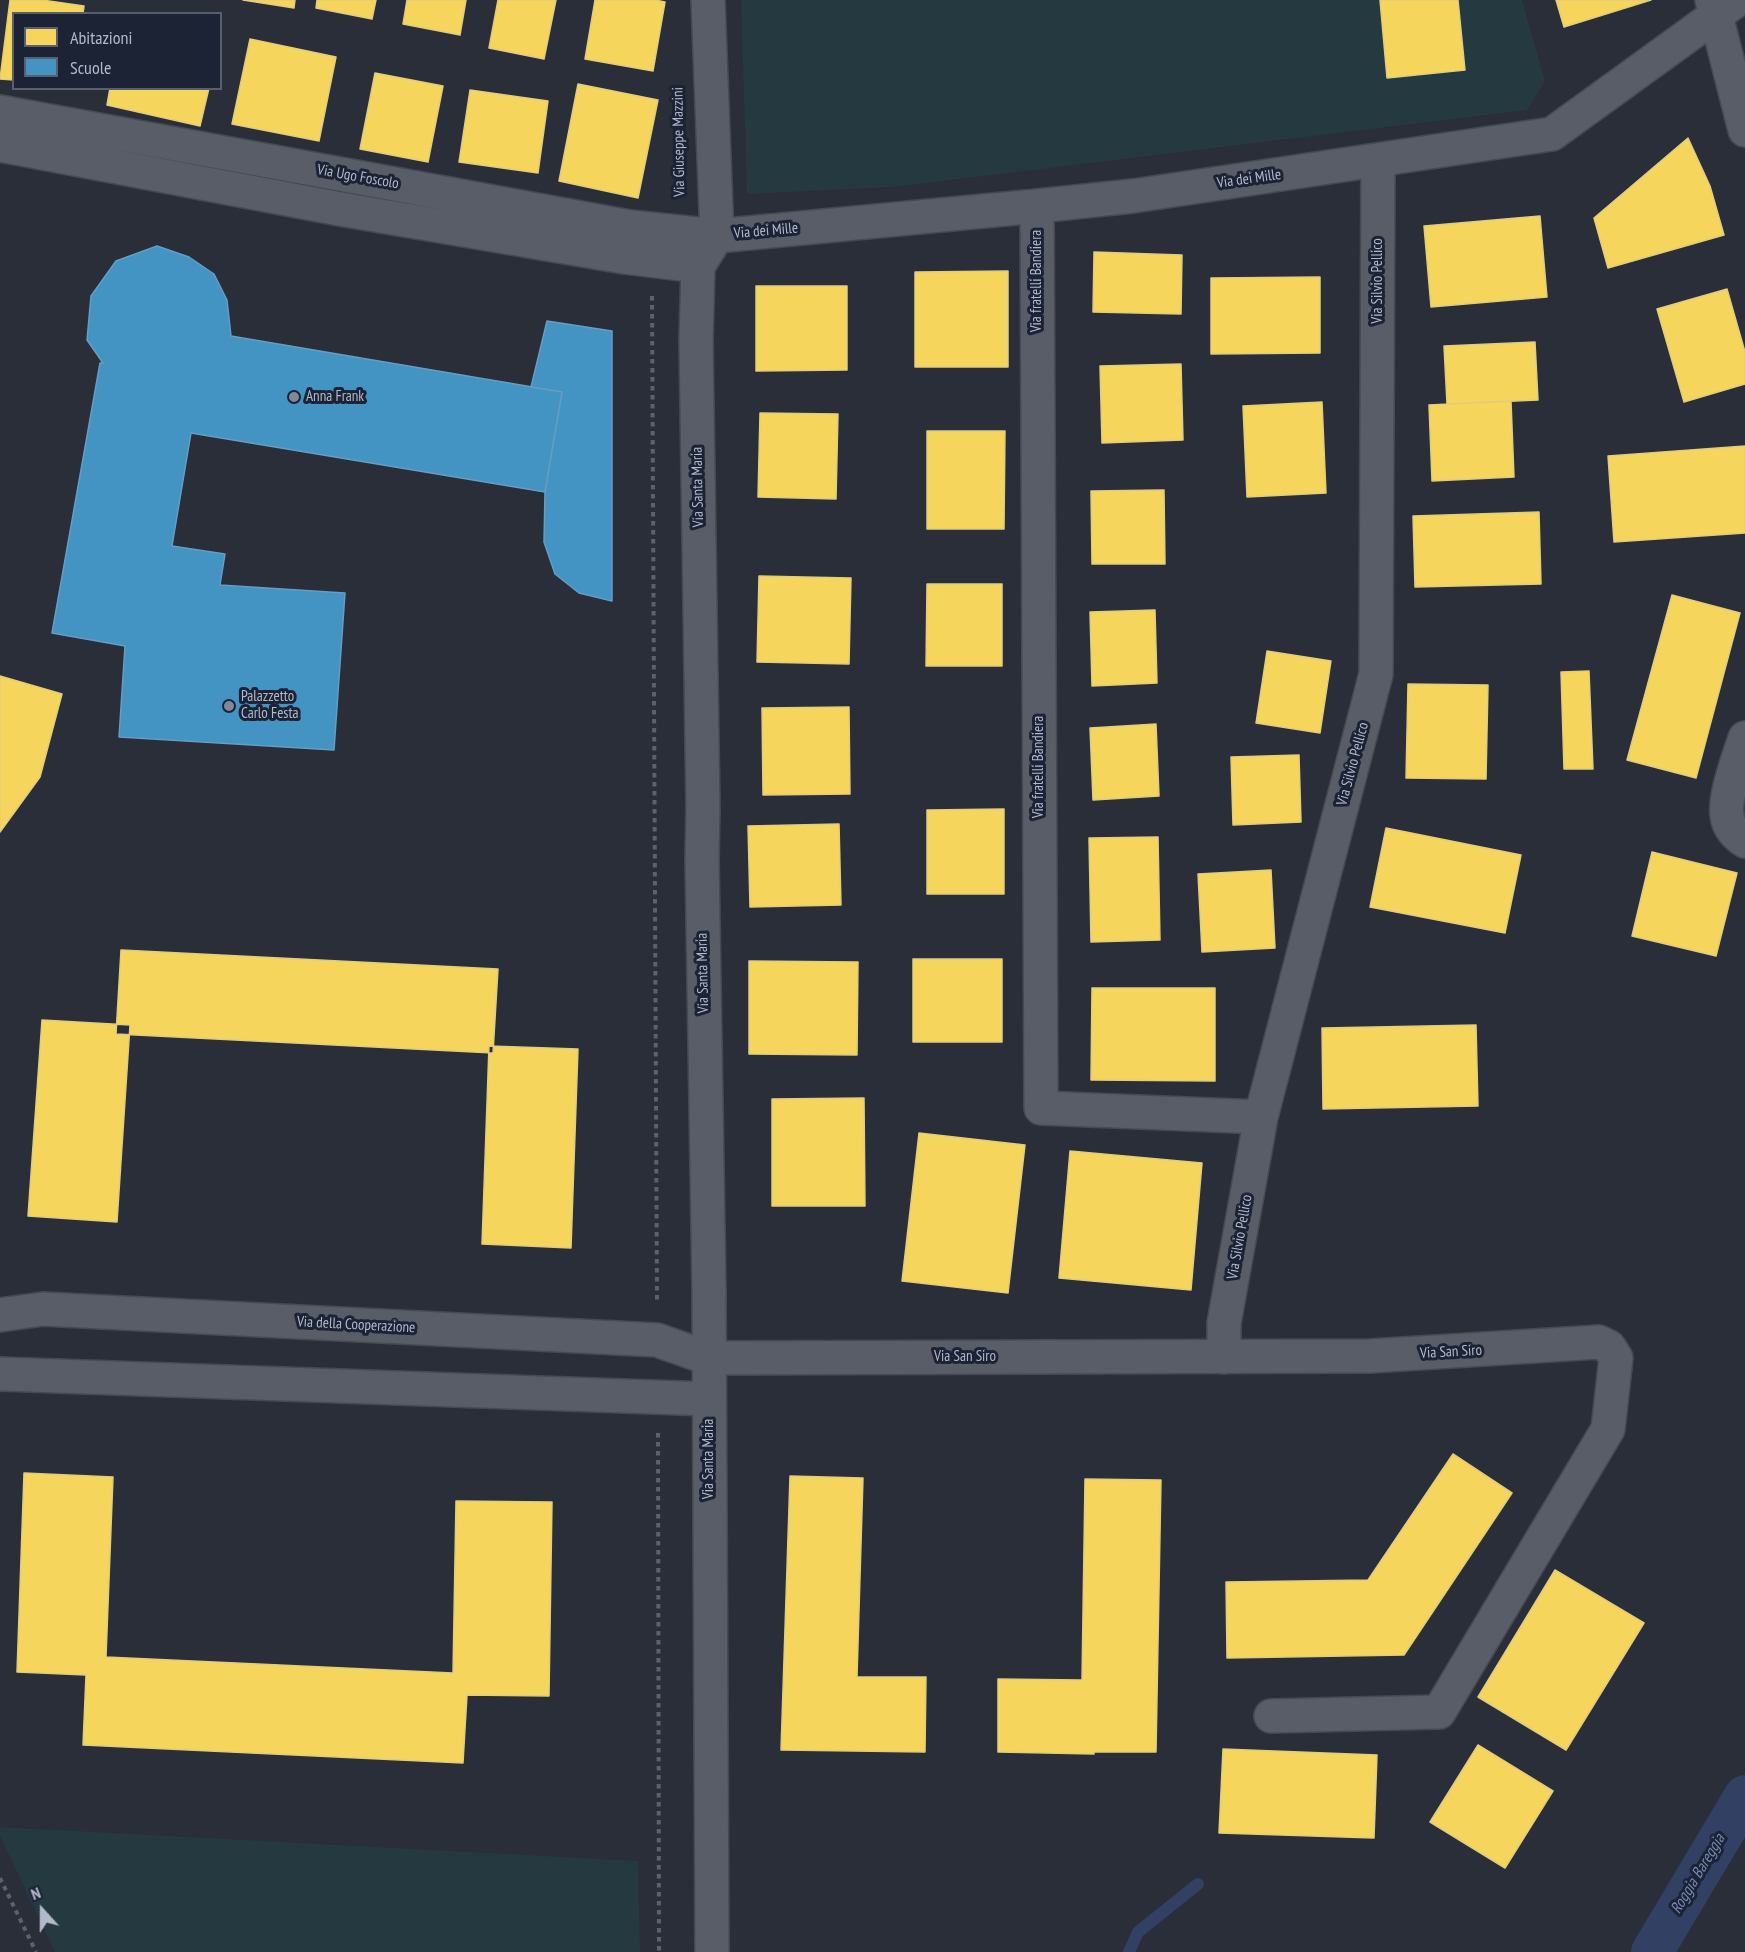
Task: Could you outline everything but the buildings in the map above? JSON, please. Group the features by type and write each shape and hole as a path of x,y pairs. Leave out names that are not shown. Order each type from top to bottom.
{"street":[{"path":"0,145 340,209 624,257 698,266 717,236 708,0"},
{"path":"1722,5 1745,130"},
{"name":"Via dei Mille","path":"717,236 1133,196 1552,134 1722,5"},
{"name":"Via Ugo Foscolo","path":"0,112 630,227 717,236"},
{"name":"Via Silvio Pellico","path":"1224,1357 1224,1323 1261,1118 1376,674 1378,160"},
{"name":"Via fratelli Bandiera","path":"1037,206 1041,1107 1261,1118"},
{"name":"Via Santa Maria","path":"698,266 696,340 709,1399 712,1952"},
{"path":"1745,738 1727,800 1727,816 1733,831 1745,841"},
{"name":"Via della Cooperazione","path":"0,1315 43,1309 657,1340 708,1358"},
{"name":"Via San Siro","path":"708,1358 1370,1356 1599,1342 1609,1347 1616,1358 1608,1429 1439,1712 1271,1716"},
{"path":"0,1374 709,1399"}],"path":[{"path":"652,294 657,1340"},
{"path":"657,1397 659,1952"},
{"path":"0,1878 36,1952"}],"shaded area":[{"path":"741,0 1522,0 1545,81 1527,110 893,187 747,194"},
{"path":"0,1827 638,1861 640,1952 55,1952 0,1836"}],"waterway":[{"name":"Roggia Bareggia","path":"1652,1952 1745,1796"},
{"path":"1129,1952 1138,1932 1198,1884"}],"place":[{"name":"Anna Frank","path":"294,397"},
{"name":"Palazzetto Carlo Festa","path":"229,706"}]}
